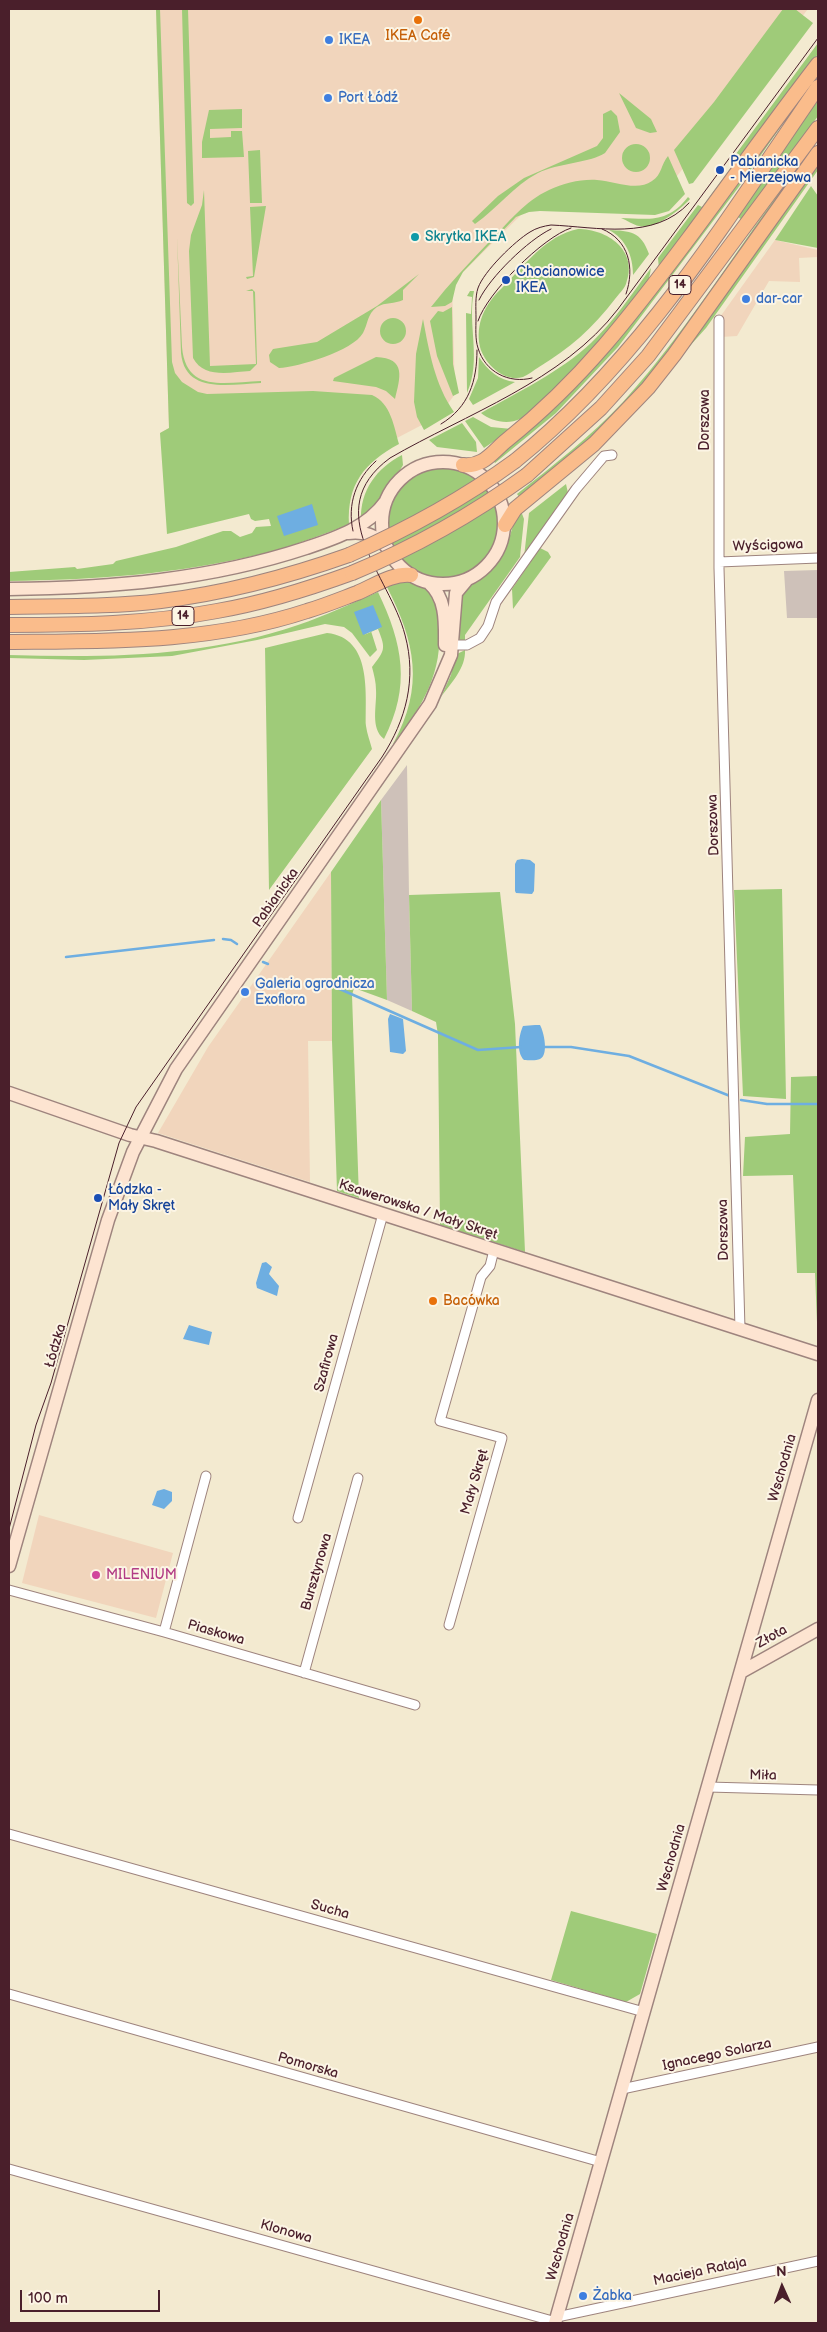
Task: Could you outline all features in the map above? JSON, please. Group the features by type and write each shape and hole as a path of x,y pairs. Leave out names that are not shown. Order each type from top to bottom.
{"main road":[{"path":"9,589 97,586 179,578 257,563 348,533 371,519 399,481 422,465 448,462 476,465 487,459 551,404 596,357 640,304 818,64"},
{"name":"14","path":"9,607 121,604 204,595 283,577 349,556 397,534 447,507 515,461 569,415 630,349 700,256 818,87"},
{"name":"14","path":"9,625 108,623 165,619 208,613 270,600 352,573 434,535 484,506 527,475 579,430 638,369 679,317 818,128"},
{"path":"505,525 515,509 594,444 648,388 674,355 818,153"},
{"path":"386,501 382,529 387,547 395,561 411,575 430,583 445,585 466,580 485,568 493,560 502,542 505,525 502,505 493,488 478,473 463,465"},
{"path":"348,533 366,533 378,538 387,547"},
{"path":"9,642 140,640 211,634 301,613 394,577 411,575"},
{"name":"Pabianicka","path":"140,1138 165,1088 188,1050 423,715 449,662 455,596 458,588 466,580"},
{"name":"Pabianicka","path":"430,583 440,595 444,615 445,646 442,678"},
{"name":"Ksawerowska / Mały Skręt","path":"9,1093 140,1138 818,1354"},
{"name":"Łódzka","path":"9,1566 108,1220 122,1178 140,1138"},
{"name":"Wschodnia","path":"556,2321 818,1400"},
{"name":"Złota","path":"740,1672 818,1629"}],"street":[{"name":"Dorszowa","path":"719,320 719,562 740,1329"},
{"path":"452,645 467,645 480,638 488,626 496,602 576,489 604,456 612,455"},
{"name":"Wyścigowa","path":"719,562 818,558"},
{"name":"Szafirowa","path":"298,1518 383,1214"},
{"name":"Mały Skręt","path":"448,1625 502,1438 440,1421 481,1277 490,1266 494,1250"},
{"path":"164,1632 206,1476"},
{"name":"Bursztynowa","path":"304,1673 358,1478"},
{"name":"Piaskowa","path":"9,1590 164,1632 415,1705"},
{"name":"Miła","path":"708,1787 818,1790"},
{"name":"Sucha","path":"9,1834 644,2012"},
{"name":"Pomorska","path":"9,1994 601,2162"},
{"name":"Ignacego Solarza","path":"622,2089 818,2047"},
{"name":"Klonowa","path":"9,2168 556,2321"},
{"name":"Macieja Rataja","path":"556,2321 818,2261"}],"shaded area":[{"path":"156,9 808,9 648,213 527,209 452,283 455,394 439,416 397,438 160,433 169,428"},
{"name":"dar-car","path":"775,240 818,250 818,257 799,258 800,282 769,281 737,336 721,337 720,317"},
{"path":"818,570 818,618 787,618 784,571"},
{"path":"407,765 412,1011 387,1000 381,800"},
{"path":"331,872 332,1041 308,1041 310,1182 158,1133 208,1047"},
{"path":"39,1515 173,1553 156,1618 22,1583"}],"green space":[{"path":"156,9 160,9 172,362 175,373 182,382 198,392 207,394 313,391 372,395 384,404 388,410 399,444 376,459 360,476 351,498 349,525 306,541 262,554 199,567 136,575 9,581 9,572 75,567 77,569 113,564 116,561 176,547 223,531 231,531 240,537 252,533 256,527 271,526 269,519 255,521 251,519 249,514 167,534 160,433 169,428"},
{"path":"182,9 188,9 194,203 191,206 187,203"},
{"path":"783,9 795,9 813,23 693,183 689,184 674,150 714,102"},
{"path":"818,43 818,54 659,269 658,258 698,205 702,207 733,165 730,162"},
{"path":"619,93 651,119 657,132 650,133 636,128"},
{"path":"818,96 818,116 742,220 737,216"},
{"path":"796,105 738,188 618,347 556,413 495,463 492,459 569,394 605,356"},
{"path":"242,109 242,128 210,129 210,138 231,137 231,131 242,131 244,157 202,158 202,142 209,110"},
{"path":"611,110 617,116 620,132 605,153 591,159 538,173 521,184 475,224 472,221 498,196 524,178 597,146 603,138 603,114"},
{"path":"636,144 646,148 650,158 646,168 636,172 626,168 622,158 626,148"},
{"path":"815,146 652,374 583,448 520,498 517,494 598,427 623,402 649,371 698,308 790,178"},
{"path":"260,150 262,203 250,203 248,151"},
{"path":"668,156 685,194 669,211 655,215 540,211 529,212 516,217 463,272 456,285 452,302 445,306 431,307 459,274 510,220 532,200 561,185 585,180 640,186 658,176"},
{"path":"818,163 818,170 706,328 679,358"},
{"path":"811,186 818,196 818,248 775,240"},
{"path":"204,190 210,366 256,364 253,291 246,291 252,289 255,292 257,364 250,371 211,372 198,365 193,358 189,251 191,235 202,205"},
{"path":"688,197 690,199 674,213 652,225 634,225 621,218 658,218 673,211"},
{"path":"266,206 254,277 247,279 246,277 253,276 250,207"},
{"path":"578,229 600,233 618,244 628,261 629,272 625,286 607,310 589,329 560,353 523,377 509,377 502,374 490,365 480,347 480,322 486,308 495,295 545,245 566,232"},
{"path":"609,230 634,234 646,246 649,254 633,275 632,261 624,243"},
{"path":"177,236 182,347 185,362 191,372 200,379 210,382 261,381 261,383 211,384 191,376 184,366 181,353"},
{"path":"651,268 646,284 636,300 605,338 568,379 533,411 520,419 510,422 489,418 481,413 538,381 566,363 591,343 607,326"},
{"path":"419,274 403,290 403,300 377,307 369,316 363,333 348,346 324,357 288,367 279,368 270,362 269,355 273,349 317,342 377,306"},
{"path":"470,291 474,291 472,317 474,355 471,381 467,393 466,313 471,314 472,297 467,296"},
{"path":"452,307 453,364 459,393 453,396 437,356 430,321 438,311 443,312"},
{"path":"393,318 402,322 406,331 402,340 393,344 384,340 380,331 384,322"},
{"path":"423,319 437,379 447,402 454,412 424,430 417,417 414,402 416,354"},
{"path":"376,357 386,358 397,365 399,377 395,399 386,391 376,387 333,381 334,378"},
{"path":"479,357 494,374 515,382 473,405 469,399 478,378"},
{"path":"473,417 491,427 512,429 484,448 465,421"},
{"path":"462,423 476,442 477,452 437,447 429,440"},
{"path":"402,455 403,465 388,485 378,505 361,520 363,499 372,481 385,466"},
{"path":"443,468 464,472 482,484 494,502 498,523 494,544 482,562 464,574 443,578 422,574 404,562 392,544 388,523 392,502 404,484 422,472"},
{"path":"566,484 568,493 524,557 529,513"},
{"path":"521,511 524,519 520,557 465,635 465,641 460,640 457,618 458,601 471,584 496,565 501,558 514,523"},
{"path":"540,548 548,552 551,557 513,609 512,589"},
{"path":"406,581 424,587 433,594 437,605 439,623 438,658 423,701 396,743 393,744 403,723 413,683 410,646 397,607 387,587 396,582"},
{"path":"378,592 387,611 398,647 401,683 393,720 384,739 377,729 376,723 376,687 372,667 380,657 383,649 378,629 382,627 371,632 377,650 370,657 352,633 344,627 325,624 257,640 172,656 84,660 9,658 9,655 82,656 155,653 227,644 263,636 298,625"},
{"path":"327,633 342,637 352,645 359,656 365,684 366,726 372,749 269,890 265,648"},
{"path":"465,650 465,657 460,669 441,697 451,675 455,655"},
{"path":"381,800 387,1000 354,988 352,995 359,1198 337,1191 332,1041 331,872"},
{"path":"782,889 786,1099 743,1096 734,890"},
{"path":"500,892 515,1024 525,1252 440,1225 438,1035 436,1022 412,1011 409,895"},
{"path":"818,1076 818,1347 815,1273 797,1273 793,1175 743,1176 745,1137 790,1134 791,1077"},
{"path":"571,1911 657,1934 640,1994 626,2002 551,1980"}],"water":[{"path":"312,504 318,525 284,536 277,516"},
{"path":"373,605 382,627 363,635 354,612"},
{"path":"517,860 530,860 535,864 534,891 532,894 516,893 515,891 515,864"},
{"path":"390,1014 403,1019 406,1051 403,1054 390,1052 388,1019"},
{"path":"540,1025 545,1043 543,1057 538,1060 524,1060 521,1057 519,1048 519,1039 523,1026"},
{"path":"266,1262 272,1267 269,1274 279,1286 277,1296 257,1288 256,1283 262,1263"},
{"path":"189,1325 212,1332 209,1345 183,1339"},
{"path":"164,1489 172,1492 172,1501 164,1509 152,1505 157,1491"}],"waterway":[{"path":"223,939 231,940 237,944"},
{"path":"66,957 214,940"},
{"path":"263,962 268,964"},
{"path":"333,986 478,1050 521,1047"},
{"path":"541,1047 571,1047 629,1056 730,1096"},
{"path":"741,1100 767,1104 818,1104"}],"tram line":[{"path":"9,1529 36,1425 51,1383 119,1143 136,1107 382,757 403,714 407,699 410,667 405,635 397,613 365,544 359,522 360,500 369,478 390,458 481,411 542,376 596,334 618,309 818,38"},
{"path":"532,378 515,379 499,374 486,364 478,348 476,341 477,291 481,281 493,265 516,242 540,227 551,225 606,229 642,227 659,223 675,215 689,203"},
{"path":"478,321 483,309 492,296 517,267 546,242 559,233 571,228"},
{"path":"479,300 484,291 510,260 551,229"},
{"path":"602,229 618,240 628,256 630,274 626,294"},
{"path":"441,424 451,417 465,401 473,383 477,350"},
{"path":"353,531 351,521 352,502 358,484 376,461"}],"place":[{"name":"IKEA Café","path":"418,20"},
{"name":"IKEA","path":"329,40"},
{"name":"Port Łódź","path":"328,98"},
{"name":"Pabianicka - Mierzejowa","path":"720,170"},
{"name":"Skrytka IKEA","path":"415,237"},
{"name":"Chocianowice IKEA","path":"506,280"},
{"name":"dar-car","path":"746,299"},
{"name":"Galeria ogrodnicza Exoflora","path":"245,992"},
{"name":"Łódzka - Mały Skręt","path":"98,1198"},
{"name":"Bacówka","path":"433,1301"},
{"name":"MILENIUM","path":"96,1575"},
{"name":"Żabka","path":"583,2296"}]}
